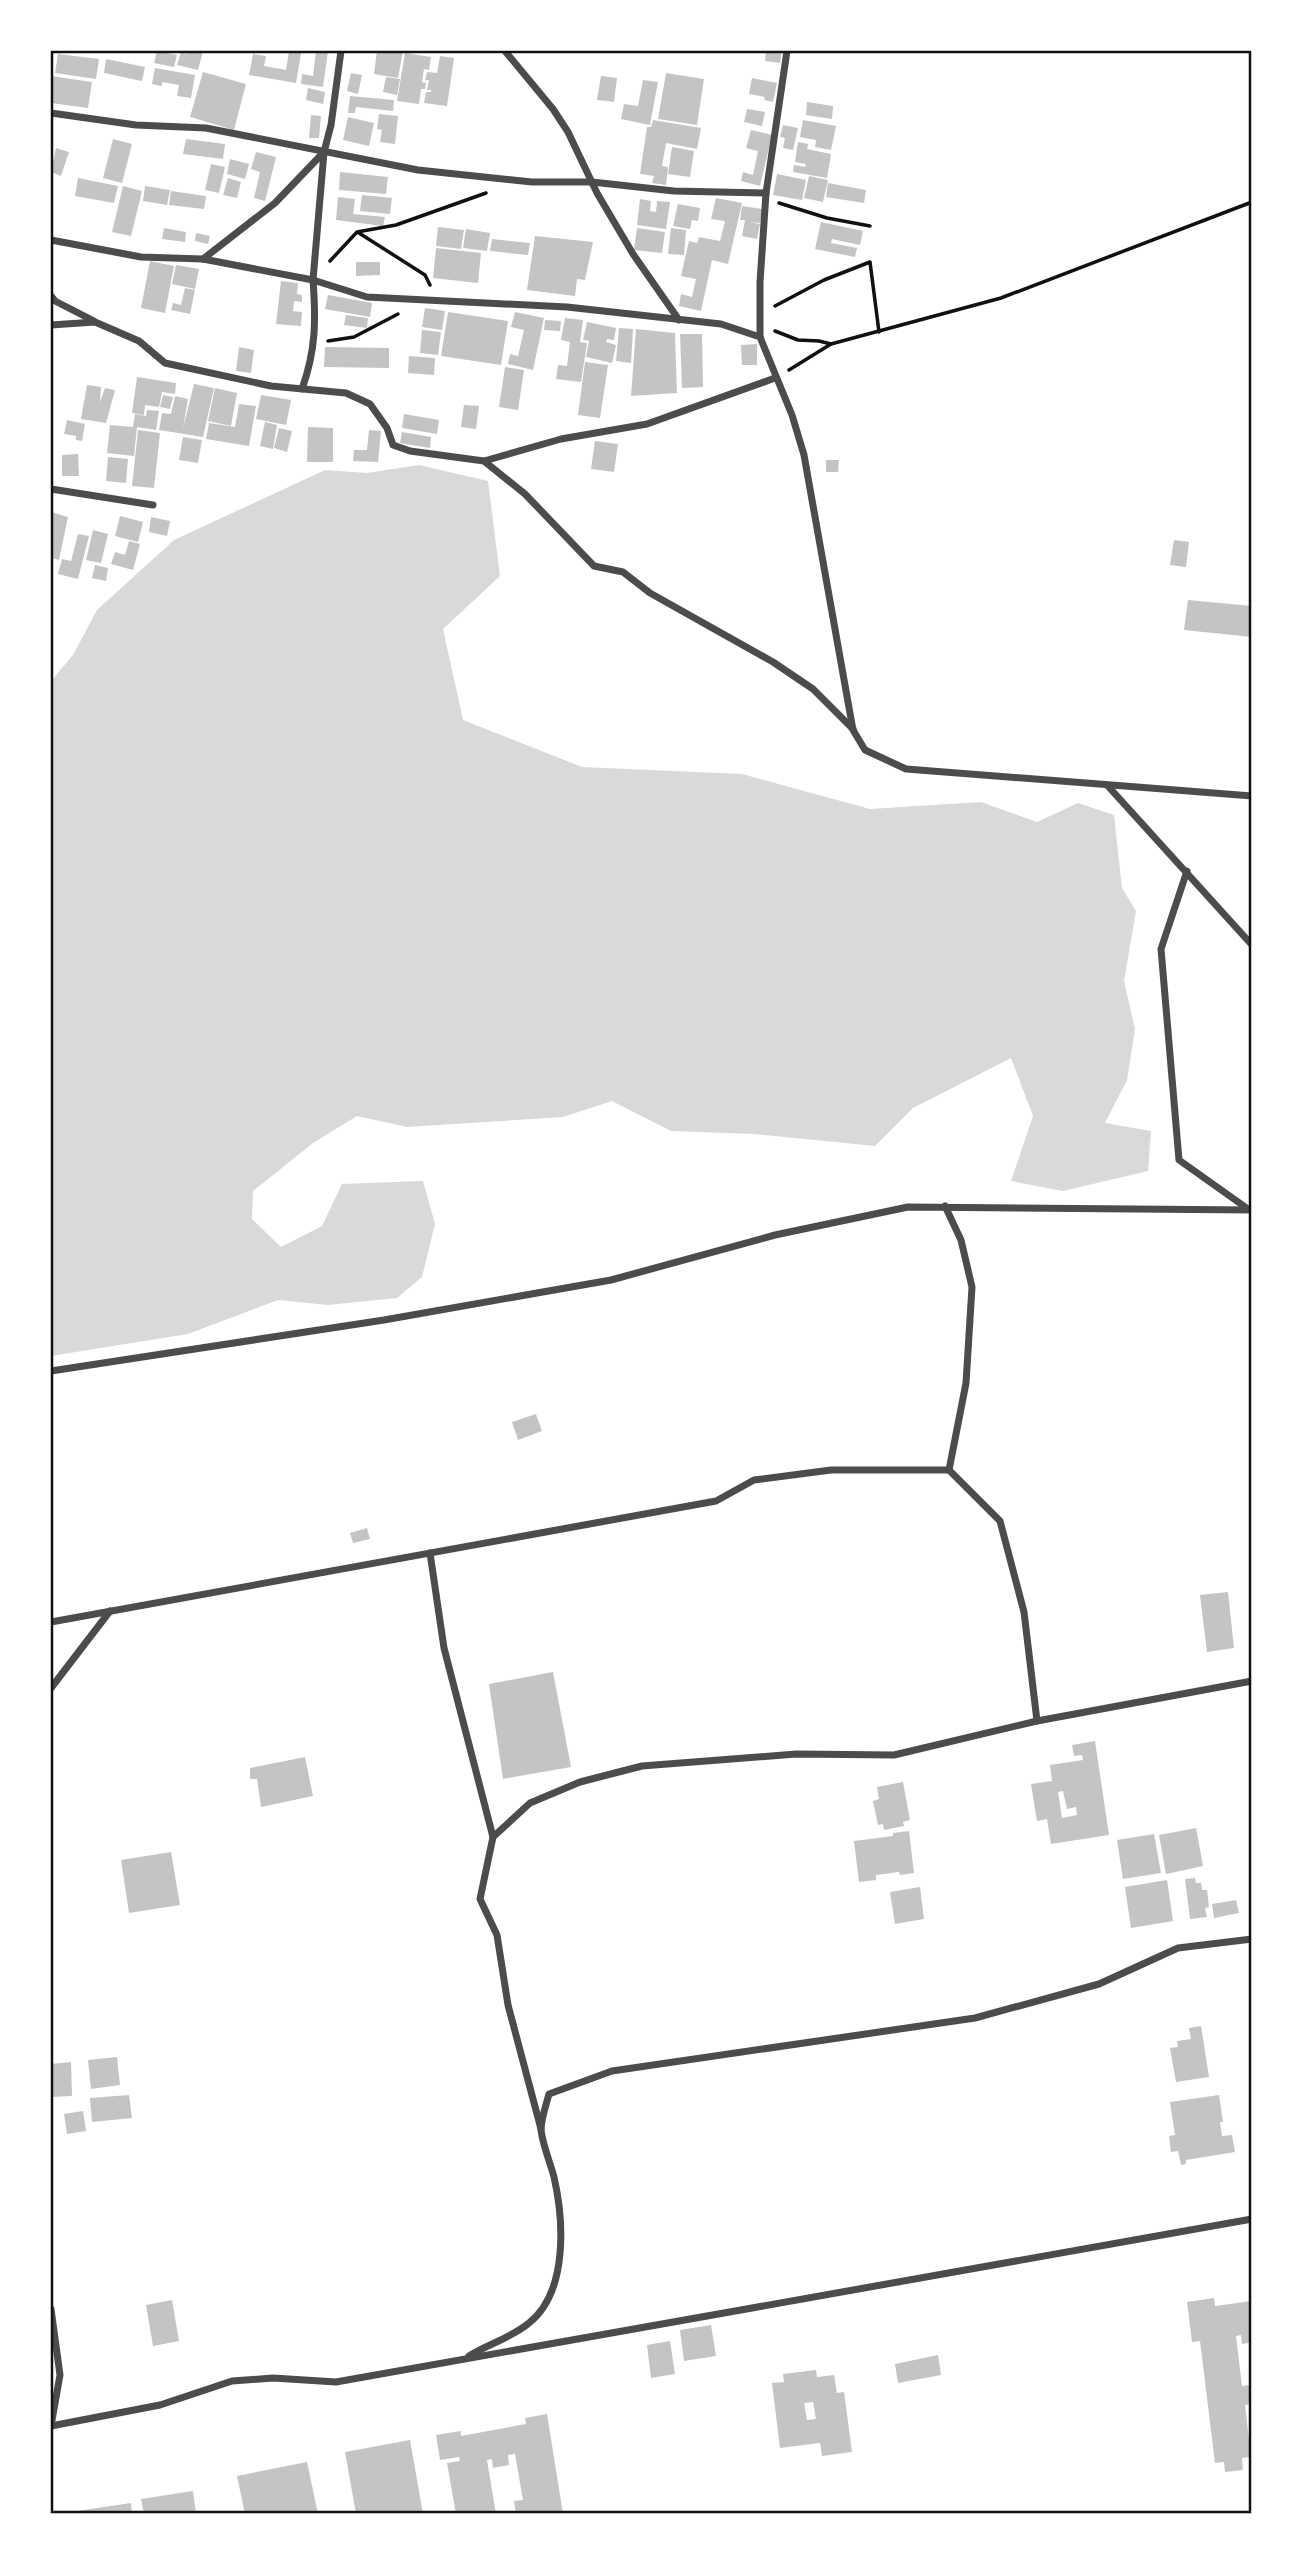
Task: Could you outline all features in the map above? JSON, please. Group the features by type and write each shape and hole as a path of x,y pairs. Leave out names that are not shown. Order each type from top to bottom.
{"street":[{"path":"302,389 312,360 314,343 316,319 313,280 324,152 331,125 341,51"},
{"path":"505,51 553,109 568,132 592,182 633,254 679,320"},
{"path":"787,51 766,193 760,337 792,415 804,455 853,730"},
{"path":"51,113 136,125 206,128 418,170 471,176 532,182 592,182 674,191 766,193"},
{"path":"203,259 275,203 324,152"},
{"path":"51,240 141,257 203,259 313,280 367,297 567,307 721,324 760,337"},
{"path":"51,296 55,301 139,341 165,363 271,386 346,393 370,404 387,428 393,445 410,451 484,461 561,439 647,424 775,378"},
{"path":"51,325 95,321"},
{"path":"484,461 525,494 594,566 623,572 650,593 773,662 813,689 853,730 865,750 906,769 1252,796"},
{"path":"51,489 153,505"},
{"path":"1107,785 1252,945"},
{"path":"1187,871 1161,949 1179,1160 1251,1209"},
{"path":"945,1206 961,1240 972,1287 966,1384 949,1470"},
{"path":"51,1371 384,1320 611,1280 775,1234 908,1207 1251,1209"},
{"path":"51,1622 716,1501 754,1480 831,1470 949,1470 1000,1521 1024,1612 1037,1721"},
{"path":"430,1553 444,1648 493,1837 480,1899 497,1935 508,2005 555,2180 561,2254 558,2274 547,2302 530,2323 465,2359"},
{"path":"51,1688 110,1611"},
{"path":"493,1837 530,1802 580,1782 642,1766 796,1754 894,1755 1037,1721 1252,1681"},
{"path":"541,2129 549,2094 612,2071 975,2018 1099,1984 1178,1948 1252,1939"},
{"path":"51,2308 60,2375 51,2426 160,2405 232,2381 273,2378 336,2382 1252,2219"}],"path":[{"path":"313,280 357,232 396,225 492,191"},
{"path":"766,193 779,203 827,218 870,226"},
{"path":"775,378 831,344 1001,298 1252,202"},
{"path":"357,232 425,275 437,299"},
{"path":"760,313 824,280 870,262 878,332"},
{"path":"314,343 354,337 406,309"},
{"path":"760,325 798,340 831,344"}],"shaded area":[{"path":"419,465 488,481 500,576 443,629 463,720 582,767 742,774 870,809 981,802 1037,822 1078,803 1114,815 1122,888 1136,911 1124,981 1135,1029 1127,1080 1105,1123 1151,1131 1148,1171 1063,1191 1011,1181 1033,1116 1011,1058 913,1108 875,1146 754,1134 671,1131 612,1101 563,1117 407,1127 357,1116 313,1143 253,1191 252,1219 281,1247 322,1226 342,1184 423,1181 435,1224 422,1277 397,1298 328,1305 278,1300 188,1334 51,1356 51,681 73,655 97,610 174,540 325,470 367,473"}],"building":[{"path":"157,51 177,55 174,67 154,63"},
{"path":"188,51 203,51 198,70 177,65 181,52 187,54"},
{"path":"289,51 301,53 296,83 249,75 253,54 266,56 264,66 286,70"},
{"path":"316,51 328,51 323,87 301,84 302,74 313,76"},
{"path":"377,51 403,51 398,78 374,74"},
{"path":"766,51 782,51 780,63 765,61"},
{"path":"405,53 431,57 429,70 424,69 422,82 426,83 425,89 421,89 419,104 397,101"},
{"path":"58,54 99,59 96,79 55,73"},
{"path":"440,56 454,58 447,106 424,103 426,92 431,92 427,90 429,80 425,80 427,72 437,73"},
{"path":"106,59 145,67 142,81 104,73"},
{"path":"155,68 195,75 191,98 177,96 179,85 162,82 162,86 152,84"},
{"path":"203,72 246,84 234,130 190,117"},
{"path":"351,73 362,75 358,94 347,91"},
{"path":"666,73 704,79 697,125 658,119"},
{"path":"51,76 92,82 88,108 51,103"},
{"path":"601,76 617,78 614,102 597,100"},
{"path":"386,77 400,79 397,95 383,92"},
{"path":"752,78 777,83 773,102 764,100 765,97 749,94"},
{"path":"643,80 658,82 650,125 621,119 624,104 638,106"},
{"path":"308,88 325,92 323,104 306,100"},
{"path":"350,96 394,100 393,111 356,107 355,113 348,113"},
{"path":"807,102 833,106 832,119 806,115"},
{"path":"747,109 765,112 762,126 744,122"},
{"path":"379,114 398,116 395,144 380,142 382,130 377,129"},
{"path":"311,115 321,116 319,138 309,138"},
{"path":"348,117 374,123 369,146 343,140"},
{"path":"653,120 701,128 697,149 666,143 662,166 668,167 666,185 652,183 654,176 640,174 647,127 651,127"},
{"path":"803,120 836,126 831,150 815,147 816,140 800,137"},
{"path":"783,125 798,128 793,150 783,148 785,138 780,137"},
{"path":"751,130 772,135 760,186 741,181 743,172 753,175 758,151 746,148"},
{"path":"113,139 132,144 122,183 103,178"},
{"path":"186,139 225,144 223,159 183,154"},
{"path":"798,142 808,144 807,149 831,154 827,178 793,172 794,165 805,167 806,164 795,162"},
{"path":"672,147 694,151 690,177 668,174"},
{"path":"56,148 69,152 61,176 51,172"},
{"path":"256,152 276,157 265,201 254,198 260,172 251,169"},
{"path":"230,159 249,164 245,179 227,174"},
{"path":"211,164 225,167 219,193 205,190"},
{"path":"340,172 388,177 386,194 339,190"},
{"path":"777,174 806,180 802,200 773,195"},
{"path":"809,176 828,180 823,202 804,198"},
{"path":"78,178 118,186 114,203 75,196"},
{"path":"228,178 241,182 237,198 223,195"},
{"path":"828,183 866,190 864,203 826,197"},
{"path":"123,186 142,191 131,236 112,232"},
{"path":"145,186 170,190 167,205 143,201"},
{"path":"171,191 206,196 204,209 169,205"},
{"path":"362,195 392,198 390,214 360,211"},
{"path":"338,197 355,199 353,214 385,217 383,226 336,220"},
{"path":"716,198 742,203 728,264 712,260 701,311 679,306 681,294 692,297 696,279 681,276 689,241 697,243 699,237 720,241 725,221 711,219"},
{"path":"640,199 651,201 650,211 656,212 657,201 670,202 666,229 637,225"},
{"path":"678,204 700,208 698,221 692,220 690,229 673,226"},
{"path":"742,206 762,209 760,223 749,222 760,224 757,239 742,236 745,220 740,220"},
{"path":"821,222 863,231 860,245 832,239 831,243 857,248 855,257 815,249"},
{"path":"438,227 464,230 461,249 436,246"},
{"path":"164,228 186,232 185,242 162,239"},
{"path":"637,228 665,232 662,253 634,250"},
{"path":"671,228 686,230 684,255 668,254"},
{"path":"466,229 490,233 487,251 463,248"},
{"path":"196,233 210,236 208,244 195,241"},
{"path":"535,236 593,242 585,280 577,279 575,296 527,290"},
{"path":"492,239 530,243 528,255 490,251"},
{"path":"436,248 481,253 478,283 433,278"},
{"path":"150,261 174,266 165,313 141,308"},
{"path":"356,262 380,262 380,275 356,276"},
{"path":"176,265 199,269 195,289 172,284"},
{"path":"281,281 298,283 297,294 302,295 302,302 294,301 293,311 302,312 301,326 276,324"},
{"path":"185,288 195,290 190,314 171,310 173,303 181,305"},
{"path":"328,295 372,303 370,317 325,309"},
{"path":"425,308 445,311 442,330 422,327"},
{"path":"448,312 508,321 501,365 441,356"},
{"path":"515,312 544,318 533,370 508,364 510,354 518,356 524,330 511,327"},
{"path":"346,315 368,318 367,328 344,325"},
{"path":"565,318 583,320 580,342 587,343 581,382 556,379 558,365 567,366 570,342 561,340"},
{"path":"545,320 561,321 560,331 544,330"},
{"path":"587,322 616,328 614,340 607,339 606,342 616,345 612,363 586,357 589,341 583,340"},
{"path":"619,328 633,329 631,363 616,361"},
{"path":"636,329 675,333 677,393 631,396"},
{"path":"422,330 441,332 438,355 420,353"},
{"path":"680,334 702,334 703,387 682,388"},
{"path":"757,344 757,365 742,365 741,345"},
{"path":"239,347 254,350 251,373 236,371"},
{"path":"325,347 389,348 389,368 324,367"},
{"path":"409,356 435,358 434,375 408,373"},
{"path":"585,362 608,365 600,418 578,415"},
{"path":"505,367 524,370 518,410 499,407"},
{"path":"137,377 176,383 175,394 162,392 159,407 145,405 144,415 132,413"},
{"path":"194,384 214,388 203,437 159,430 162,413 171,414 175,396 188,399 183,428"},
{"path":"87,385 101,387 100,402 105,388 115,390 106,423 81,419"},
{"path":"215,388 237,393 231,426 208,421"},
{"path":"163,395 173,397 170,409 160,407"},
{"path":"261,395 291,400 286,425 256,419"},
{"path":"239,404 256,406 249,446 206,439 209,423 235,427"},
{"path":"464,405 479,406 476,429 461,427"},
{"path":"147,410 159,411 156,430 137,427 134,456 107,453 110,425 133,427 135,414 146,416"},
{"path":"404,414 439,420 437,434 402,428"},
{"path":"67,420 85,424 82,441 76,440 76,436 64,434"},
{"path":"265,422 277,425 273,449 260,446"},
{"path":"308,427 333,428 333,462 307,462"},
{"path":"279,428 292,431 287,452 274,448"},
{"path":"138,430 160,433 154,488 132,486"},
{"path":"369,430 381,431 378,462 353,461 354,450 367,450"},
{"path":"402,432 431,437 430,448 400,443"},
{"path":"183,437 202,440 198,463 179,460"},
{"path":"595,441 618,444 614,472 591,469"},
{"path":"78,454 79,476 62,476 62,455"},
{"path":"108,457 128,459 126,483 106,481"},
{"path":"826,460 839,460 838,472 826,472"},
{"path":"51,512 68,517 59,560 51,558"},
{"path":"120,516 143,522 138,542 115,536"},
{"path":"151,517 170,521 167,536 149,532"},
{"path":"93,530 108,534 101,563 86,560"},
{"path":"78,534 89,536 78,579 58,574 62,559 71,561"},
{"path":"1174,540 1189,542 1186,567 1170,565"},
{"path":"129,541 140,544 133,570 111,564 115,552 125,555"},
{"path":"95,565 108,568 106,581 92,578"},
{"path":"1188,600 1252,606 1252,637 1184,630"},
{"path":"536,1414 542,1431 518,1440 512,1422"},
{"path":"367,1528 370,1539 353,1543 350,1533"},
{"path":"1228,1592 1234,1648 1207,1652 1200,1595"},
{"path":"553,1672 571,1767 503,1779 489,1684"},
{"path":"1095,1741 1109,1835 1051,1844 1047,1819 1037,1821 1031,1784 1052,1781 1050,1765 1083,1760 1082,1755 1074,1756 1072,1745","holes":["1063,1791 1067,1809 1076,1807 1077,1815 1062,1818 1058,1792"]},
{"path":"305,1757 313,1796 261,1807 257,1779 250,1779 250,1768"},
{"path":"903,1782 910,1820 903,1822 904,1826 884,1830 883,1824 878,1825 873,1801 879,1799 877,1787"},
{"path":"1196,1828 1203,1866 1166,1874 1159,1835"},
{"path":"909,1831 914,1873 876,1875 876,1880 859,1882 854,1841"},
{"path":"1154,1834 1161,1873 1123,1879 1117,1840"},
{"path":"171,1852 180,1905 129,1913 121,1860"},
{"path":"1195,1878 1196,1883 1201,1883 1202,1890 1207,1890 1209,1907 1205,1908 1207,1917 1190,1919 1185,1879"},
{"path":"1167,1880 1173,1921 1131,1928 1125,1887"},
{"path":"920,1887 924,1919 895,1924 890,1892"},
{"path":"1236,1900 1239,1913 1214,1918 1212,1904"},
{"path":"1201,2026 1209,2077 1176,2082 1170,2048 1178,2047 1177,2041 1191,2039 1189,2028"},
{"path":"117,2057 120,2085 91,2089 88,2060"},
{"path":"71,2062 72,2096 51,2097 51,2064"},
{"path":"129,2095 132,2118 92,2122 90,2098"},
{"path":"1219,2095 1222,2136 1232,2135 1235,2152 1186,2160 1186,2164 1181,2165 1178,2151 1171,2152 1169,2136 1175,2135 1170,2102"},
{"path":"83,2111 86,2131 67,2134 64,2114"},
{"path":"1214,2298 1215,2306 1252,2301 1252,2342 1242,2344 1241,2335 1236,2336 1242,2386 1249,2385 1251,2404 1245,2405 1251,2457 1242,2458 1243,2470 1225,2472 1224,2462 1215,2463 1200,2341 1192,2342 1187,2302"},
{"path":"172,2300 179,2341 153,2346 146,2305"},
{"path":"711,2325 716,2356 684,2361 680,2330"},
{"path":"670,2341 675,2374 651,2378 647,2345"},
{"path":"938,2355 941,2375 898,2383 895,2364"},
{"path":"816,2370 817,2377 834,2375 837,2393 844,2392 852,2452 822,2456 820,2443 780,2448 772,2383 784,2382 783,2374","holes":["813,2402 816,2419 807,2420 804,2403"]},
{"path":"547,2414 563,2514 516,2514 514,2501 523,2500 515,2454 508,2455 509,2465 493,2468 492,2459 487,2460 496,2514 456,2514 447,2463 460,2461 459,2457 440,2460 436,2435 461,2431 461,2436 526,2424 525,2418"},
{"path":"410,2440 423,2514 356,2514 345,2452"},
{"path":"307,2462 318,2514 245,2514 237,2476"},
{"path":"193,2491 196,2514 144,2514 141,2499"},
{"path":"131,2503 132,2514 78,2514 77,2511"}]}
